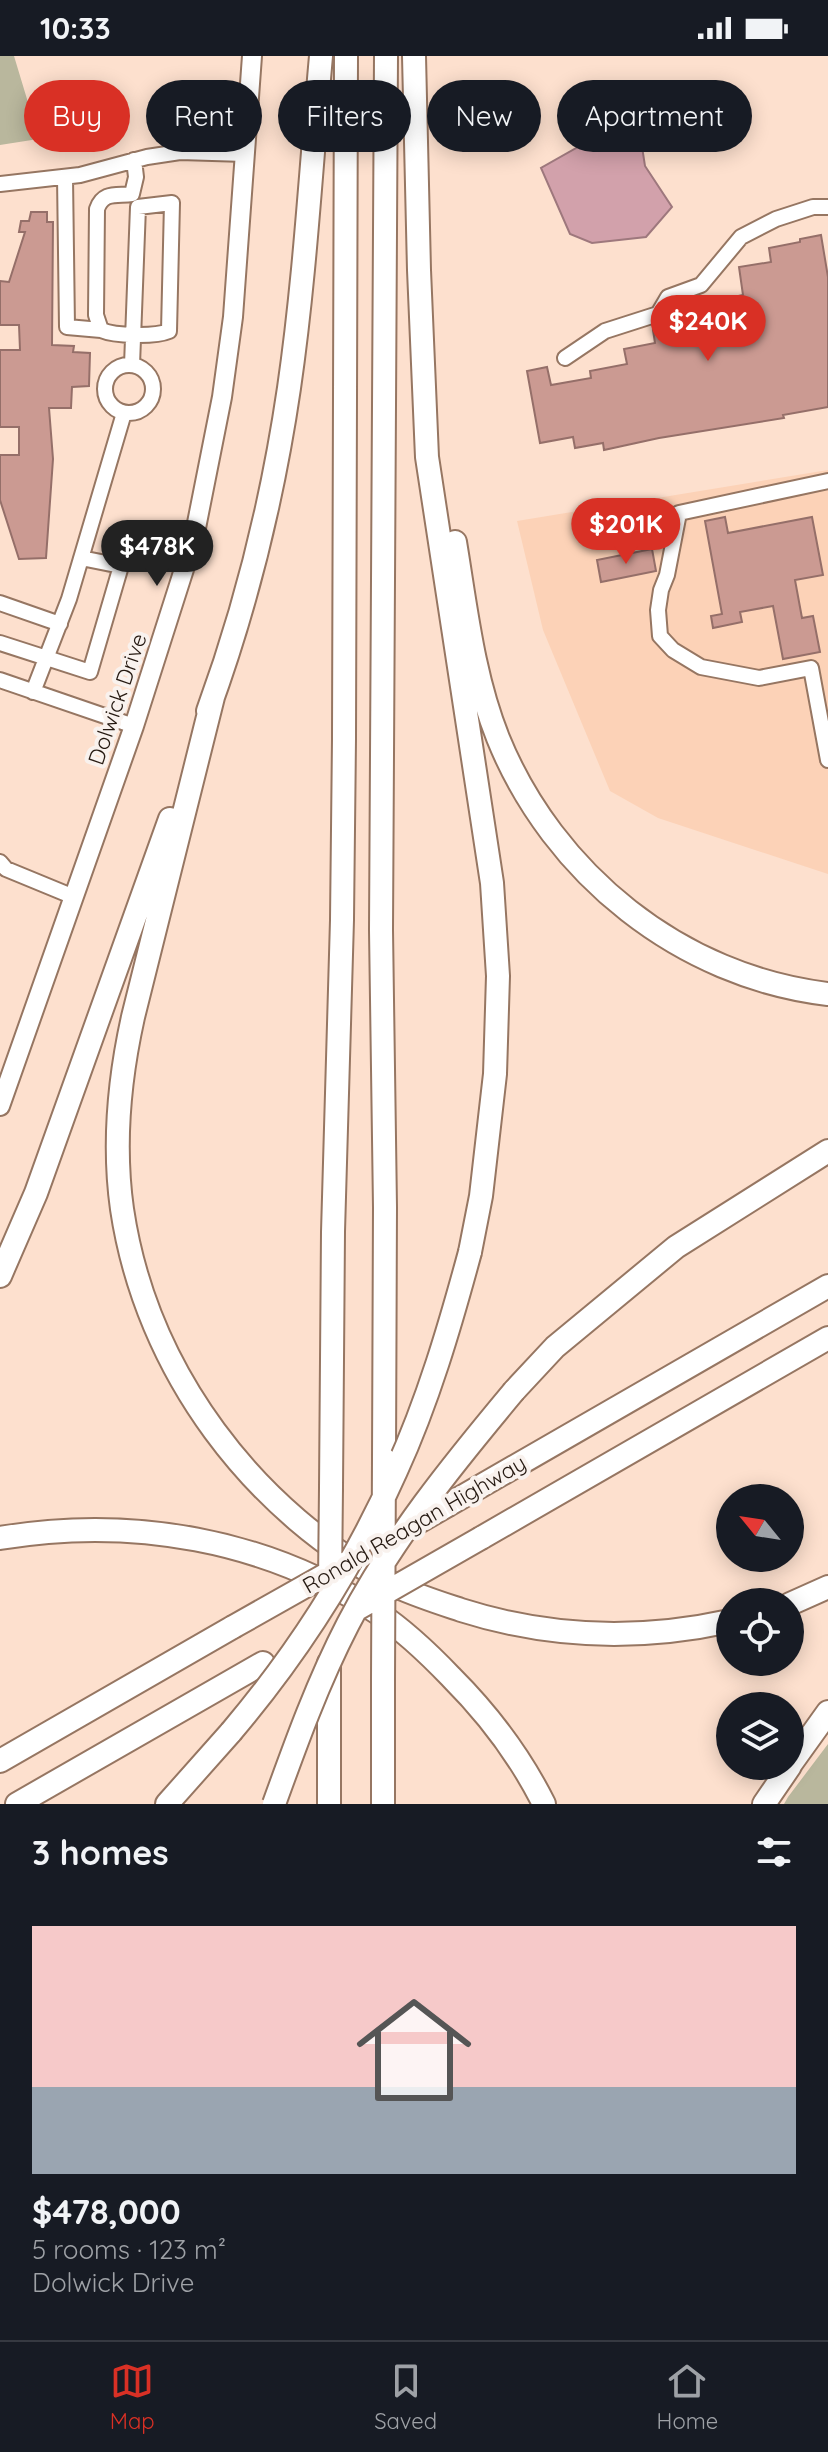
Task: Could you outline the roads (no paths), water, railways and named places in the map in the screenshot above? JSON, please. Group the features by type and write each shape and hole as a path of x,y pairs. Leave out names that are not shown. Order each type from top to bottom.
{"highway":[{"path":"321,56 298,314 289,390 274,468 254,556 213,697 123,1061 118,1156 122,1209 132,1257 165,1349 215,1433 249,1474 291,1515 335,1550 401,1588 512,1624 574,1633 641,1634 716,1624"},
{"path":"329,1804 333,1232 344,739 346,56"},
{"path":"383,1804 384,1151 381,914 386,56"},
{"path":"167,1804 258,1700 328,1600 360,1544 397,1470 447,1337 470,1252 481,1196 495,1074 498,976 492,883 427,457 420,324 414,56"},
{"path":"427,457 446,494 486,703 509,764 542,820 568,854 601,888 657,931 691,952 729,968 806,991 828,994"},
{"path":"0,1276 36,1193 213,697"},
{"path":"274,1804 320,1681 377,1573 408,1525 514,1391 555,1347 676,1247 828,1151"},
{"name":"Ronald Reagan Highway","path":"0,1761 828,1286"},
{"name":"Ronald Reagan Highway","path":"17,1804 828,1338"},
{"path":"0,1538 84,1529 181,1536 238,1549 325,1582 380,1614 430,1655 480,1706 521,1762 544,1804"},
{"path":"804,1598 828,1587"},
{"path":"804,1746 828,1712"},
{"path":"764,1804 780,1780"}],"main road":[{"name":"Dolwick Drive","path":"0,1106 134,726 194,538 209,468 233,317 252,56"}],"lane":[{"path":"0,184 80,175 134,160 180,152 245,154"},
{"path":"132,365 134,160"},
{"path":"65,177 67,327 106,333 169,331 172,203 106,195 99,203 96,315 101,330"},
{"path":"565,358 605,331 658,314 668,297 701,285 741,237 776,219 813,207 827,207 828,224"},
{"path":"132,365 144,368 154,390 152,398 140,411 124,413 111,405 106,383 114,370 132,365"},
{"path":"33,692 60,624 124,413"},
{"path":"828,481 679,513 658,610 660,636 673,650 701,667 759,678 811,668 828,760"},
{"path":"0,643 90,672 121,566 81,558"},
{"path":"0,603 60,624"},
{"path":"0,680 134,726"},
{"path":"2,868 74,897"}]}
